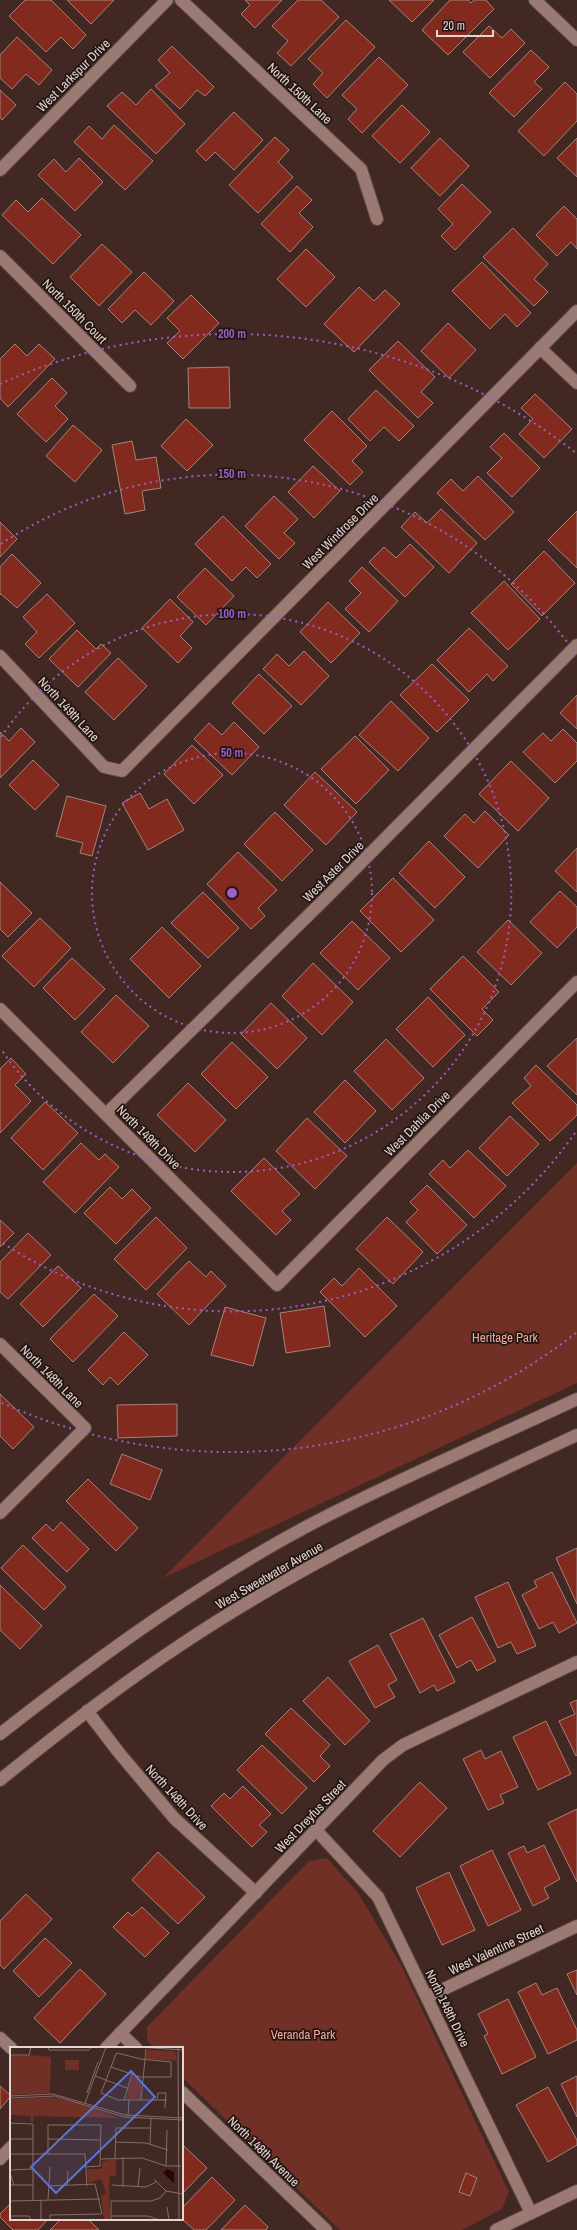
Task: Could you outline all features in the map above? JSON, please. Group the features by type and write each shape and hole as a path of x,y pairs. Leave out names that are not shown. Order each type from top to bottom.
{"street":[{"name":"West Larkspur Drive","path":"0,170 167,0"},
{"name":"North 150th Lane","path":"181,0 361,169 377,219"},
{"path":"535,0 577,40"},
{"name":"North 150th Court","path":"0,256 130,386"},
{"name":"West Windrose Drive","path":"122,772 577,311"},
{"path":"540,348 577,383"},
{"name":"West Aster Drive","path":"106,1114 321,902 577,645"},
{"name":"North 149th Lane","path":"0,656 104,767 122,772"},
{"name":"West Dahlia Drive","path":"277,1285 577,982"},
{"name":"North 149th Drive","path":"0,1009 277,1285"},
{"name":"North 148th Lane","path":"0,1344 85,1428 0,1513"},
{"name":"West Sweetwater Avenue","path":"0,1734 63,1685 128,1638 271,1548 320,1520 433,1465 577,1399"},
{"name":"West Sweetwater Avenue","path":"0,1780 87,1711 180,1645 292,1577 446,1496 577,1435"},
{"name":"West Dreyfus Street","path":"107,2047 383,1760 403,1745 577,1662"},
{"name":"North 148th Drive","path":"87,1711 120,1754 174,1818 256,1893"},
{"name":"North 148th Drive","path":"316,1830 378,1897 532,2213"},
{"name":"West Valentine Street","path":"427,1996 577,1926"},
{"path":"120,2033 135,2047"},
{"path":"0,2038 10,2047"},
{"name":"North 148th Avenue","path":"183,2093 326,2230"},
{"path":"0,2159 10,2148"},
{"path":"496,2230 577,2191"}],"green space":[{"name":"Heritage Park","path":"577,1163 577,1383 163,1578"},
{"name":"Veranda Park","path":"327,1858 358,1893 401,1965 509,2192 502,2209 462,2230 340,2230 183,2078 183,2047 153,2047 147,2040 147,2027 309,1861"}],"building":[{"path":"25,0 51,0 86,35 73,49 61,37 46,52 9,16"},
{"path":"67,0 114,0 91,24"},
{"path":"245,0 282,0 255,28 241,14 250,5"},
{"path":"298,0 321,0 339,17 291,66 277,53 288,41 272,26"},
{"path":"389,0 434,0 412,22"},
{"path":"450,0 468,0 471,3 474,0 486,0 494,9 448,55 422,30"},
{"path":"346,20 375,47 327,98 313,84 323,73 308,59"},
{"path":"489,26 502,38 511,29 525,43 490,78 463,52"},
{"path":"17,37 52,70 39,85 26,74 12,89 0,78 0,55"},
{"path":"172,46 214,87 205,96 197,90 180,109 155,86 170,73 158,60"},
{"path":"531,50 549,67 534,82 542,89 514,117 489,93"},
{"path":"379,57 408,85 362,133 348,119 357,109 342,95"},
{"path":"565,82 577,94 577,121 544,156 518,131"},
{"path":"151,89 185,124 156,154 107,106 122,92 136,105"},
{"path":"0,90 16,105 2,120 0,117"},
{"path":"402,105 430,132 400,163 372,136"},
{"path":"234,112 263,140 234,170 215,152 206,161 196,151"},
{"path":"114,125 153,161 125,190 74,142 89,126 102,139"},
{"path":"275,137 289,150 278,162 293,177 258,213 229,185"},
{"path":"440,138 469,166 440,196 411,168"},
{"path":"577,138 577,177 557,158"},
{"path":"79,158 103,182 75,211 38,175 54,159 66,172"},
{"path":"462,184 491,212 455,250 441,236 453,224 438,209"},
{"path":"297,186 312,200 299,213 313,227 290,252 261,224"},
{"path":"42,198 81,235 53,264 2,215 16,200 28,212"},
{"path":"564,206 577,219 577,249 571,242 557,256 536,235"},
{"path":"513,228 548,264 534,279 548,292 534,306 483,257"},
{"path":"102,244 132,272 99,306 70,277"},
{"path":"306,249 335,277 306,307 277,279"},
{"path":"482,262 531,313 517,327 505,314 490,329 452,291"},
{"path":"144,272 174,301 151,325 135,310 122,323 108,309"},
{"path":"359,287 374,301 385,290 400,304 354,352 324,324"},
{"path":"191,295 219,323 183,359 167,343 180,331 167,318"},
{"path":"448,323 476,350 449,378 421,351"},
{"path":"398,341 435,377 421,392 433,403 418,418 369,370"},
{"path":"15,344 27,356 39,344 55,359 8,407 0,398 0,359"},
{"path":"229,367 230,408 189,408 188,368"},
{"path":"52,378 67,393 55,406 68,419 46,442 17,414"},
{"path":"376,390 414,426 399,441 384,427 370,441 348,419"},
{"path":"535,394 572,429 544,458 519,434 533,419 521,408"},
{"path":"332,411 367,446 352,461 363,472 350,485 304,440"},
{"path":"186,419 213,445 187,471 161,446"},
{"path":"73,425 102,450 75,482 46,456"},
{"path":"504,433 540,468 512,497 487,473 502,458 490,447"},
{"path":"132,441 136,460 156,457 161,488 142,491 145,510 125,514 112,445"},
{"path":"313,466 340,491 314,518 288,492"},
{"path":"478,476 514,512 485,540 437,493 451,479 463,491"},
{"path":"274,496 298,519 284,533 295,543 279,559 245,526"},
{"path":"441,509 477,543 449,573 401,527 415,512 427,523"},
{"path":"577,511 577,568 548,540"},
{"path":"223,516 271,564 257,578 246,567 232,581 195,544"},
{"path":"0,522 17,539 0,557"},
{"path":"410,544 434,567 405,597 369,562 384,547 396,558"},
{"path":"544,551 575,583 542,616 511,584"},
{"path":"12,554 41,583 17,608 1,594 0,595 0,567"},
{"path":"362,567 398,601 369,632 345,609 361,593 349,581"},
{"path":"205,568 234,596 206,625 177,597"},
{"path":"504,581 540,619 508,650 471,613"},
{"path":"47,594 75,623 39,658 25,644 37,632 23,617"},
{"path":"170,599 193,622 180,636 192,648 178,663 142,628"},
{"path":"328,602 360,633 331,663 300,632"},
{"path":"469,628 508,666 493,681 487,674 469,692 437,660"},
{"path":"77,630 96,649 101,644 111,653 78,687 49,659"},
{"path":"304,651 329,676 301,705 263,669 277,654 289,666"},
{"path":"118,658 147,686 114,720 85,692"},
{"path":"432,664 469,700 437,732 400,695"},
{"path":"259,674 292,706 264,734 232,703"},
{"path":"577,695 577,729 560,713"},
{"path":"391,701 429,738 398,771 359,735"},
{"path":"234,722 259,747 232,775 194,739 209,723 222,735"},
{"path":"21,728 35,742 0,778 0,732 9,741"},
{"path":"563,729 577,743 577,761 555,783 523,752 543,733 551,741"},
{"path":"355,736 389,770 356,804 321,769"},
{"path":"192,745 223,775 194,804 164,774"},
{"path":"33,760 59,785 35,810 9,785"},
{"path":"511,761 549,798 518,831 479,794"},
{"path":"315,772 357,812 326,845 284,805"},
{"path":"140,793 149,809 167,799 184,830 148,850 122,803"},
{"path":"67,796 106,806 92,856 80,853 83,843 56,836"},
{"path":"485,811 509,835 478,868 444,836 465,814 474,823"},
{"path":"275,812 313,850 282,881 244,844"},
{"path":"429,841 465,877 435,908 399,873"},
{"path":"577,848 577,892 555,871"},
{"path":"238,852 277,890 258,908 265,916 251,929 207,884"},
{"path":"393,878 434,920 401,952 360,911"},
{"path":"0,882 32,913 8,937 0,929"},
{"path":"560,891 577,907 577,927 557,948 530,922"},
{"path":"203,892 239,928 208,958 171,923"},
{"path":"40,918 71,948 34,987 2,956"},
{"path":"508,920 542,953 511,985 477,952"},
{"path":"352,921 390,958 358,990 320,953"},
{"path":"162,927 201,966 169,998 130,959"},
{"path":"463,956 499,992 482,1009 493,1020 477,1036 430,989"},
{"path":"72,958 105,989 75,1020 43,988"},
{"path":"313,963 353,1002 322,1035 282,996"},
{"path":"116,995 149,1026 113,1063 81,1032"},
{"path":"428,997 465,1035 433,1067 396,1029"},
{"path":"271,1003 307,1038 277,1069 241,1034"},
{"path":"577,1038 577,1095 547,1066"},
{"path":"386,1039 424,1078 392,1110 354,1071"},
{"path":"232,1042 268,1077 236,1109 201,1074"},
{"path":"11,1058 26,1074 15,1085 31,1101 0,1133 0,1069"},
{"path":"536,1065 577,1105 577,1115 550,1141 512,1103 531,1086 524,1078"},
{"path":"345,1080 376,1111 345,1143 314,1112"},
{"path":"188,1083 226,1120 195,1152 157,1115"},
{"path":"45,1102 78,1133 43,1170 11,1138"},
{"path":"510,1116 539,1144 507,1176 479,1148"},
{"path":"307,1118 347,1156 315,1189 276,1151"},
{"path":"81,1143 99,1160 105,1154 119,1167 75,1213 43,1182"},
{"path":"468,1150 506,1186 474,1218 429,1174 443,1160 450,1168"},
{"path":"264,1158 300,1194 282,1211 291,1220 276,1235 231,1191"},
{"path":"427,1185 467,1225 437,1254 406,1222 418,1210 410,1202"},
{"path":"110,1187 122,1199 132,1189 151,1208 116,1244 84,1213"},
{"path":"156,1217 187,1248 146,1290 114,1259"},
{"path":"387,1217 423,1252 393,1284 356,1249"},
{"path":"0,1220 14,1233 0,1247"},
{"path":"28,1233 51,1255 8,1299 0,1292 0,1262"},
{"path":"189,1261 206,1277 211,1271 226,1286 189,1325 157,1294"},
{"path":"58,1266 81,1288 43,1327 20,1304"},
{"path":"359,1268 397,1306 365,1337 320,1292 334,1278 342,1286"},
{"path":"94,1294 118,1316 73,1362 50,1339"},
{"path":"324,1306 330,1346 286,1353 280,1313"},
{"path":"225,1307 266,1318 253,1366 211,1355"},
{"path":"124,1332 148,1355 118,1385 110,1377 103,1385 88,1370"},
{"path":"0,1394 34,1427 13,1449 0,1436"},
{"path":"177,1404 177,1436 118,1438 117,1405"},
{"path":"122,1454 162,1470 150,1500 110,1484"},
{"path":"88,1479 138,1528 116,1551 66,1501"},
{"path":"61,1522 89,1549 67,1572 32,1538 46,1524 53,1531"},
{"path":"23,1545 66,1587 44,1610 1,1568"},
{"path":"577,1548 577,1604 556,1558"},
{"path":"552,1572 577,1623 559,1633 553,1622 539,1629 522,1595 537,1587 534,1581"},
{"path":"508,1582 536,1646 517,1654 511,1642 498,1648 475,1597"},
{"path":"0,1585 42,1626 20,1649 0,1630"},
{"path":"472,1617 496,1661 477,1671 471,1660 457,1668 439,1635"},
{"path":"423,1618 455,1682 437,1691 434,1685 420,1693 390,1634"},
{"path":"378,1645 397,1680 388,1685 395,1697 375,1708 349,1661"},
{"path":"328,1677 370,1721 345,1745 303,1701"},
{"path":"577,1700 576,1756 559,1721 575,1714 570,1703"},
{"path":"291,1708 330,1745 320,1756 330,1766 314,1782 265,1734"},
{"path":"546,1721 571,1774 538,1790 513,1737"},
{"path":"262,1745 307,1788 282,1814 237,1770"},
{"path":"481,1750 485,1759 501,1751 518,1787 500,1795 504,1803 488,1810 463,1759"},
{"path":"420,1782 447,1808 400,1857 373,1831"},
{"path":"243,1786 271,1814 259,1825 267,1832 252,1847 211,1806 224,1793 230,1799"},
{"path":"577,1809 577,1882 548,1823"},
{"path":"544,1845 560,1879 544,1888 549,1898 533,1906 508,1853 524,1846 527,1853"},
{"path":"492,1850 521,1910 488,1926 460,1866"},
{"path":"158,1852 205,1897 178,1924 132,1880"},
{"path":"449,1872 475,1930 442,1945 416,1888"},
{"path":"26,1894 52,1919 4,1969 0,1965 0,1921"},
{"path":"142,1907 169,1933 145,1957 113,1927 128,1912 132,1916"},
{"path":"45,1938 72,1963 39,1997 13,1971"},
{"path":"80,1969 106,1994 60,2043 34,2018"},
{"path":"577,1970 577,1995 567,1974"},
{"path":"536,1983 542,1995 557,1988 577,2030 577,2040 548,2054 518,1992"},
{"path":"508,1999 536,2057 502,2074 484,2036 488,2034 478,2014"},
{"path":"577,2076 577,2117 561,2084"},
{"path":"0,2086 10,2095 10,2097 0,2109"},
{"path":"548,2087 577,2140 577,2145 548,2162 516,2105"},
{"path":"184,2146 207,2168 183,2193"},
{"path":"466,2173 477,2178 470,2196 459,2192"},
{"path":"212,2177 235,2200 206,2230 194,2230 183,2220 183,2207"},
{"path":"10,2204 10,2220 47,2220 38,2230 13,2230 0,2217 0,2214"},
{"path":"245,2205 268,2227 266,2230 221,2230"},
{"path":"60,2220 89,2220 99,2230 50,2230"}]}
